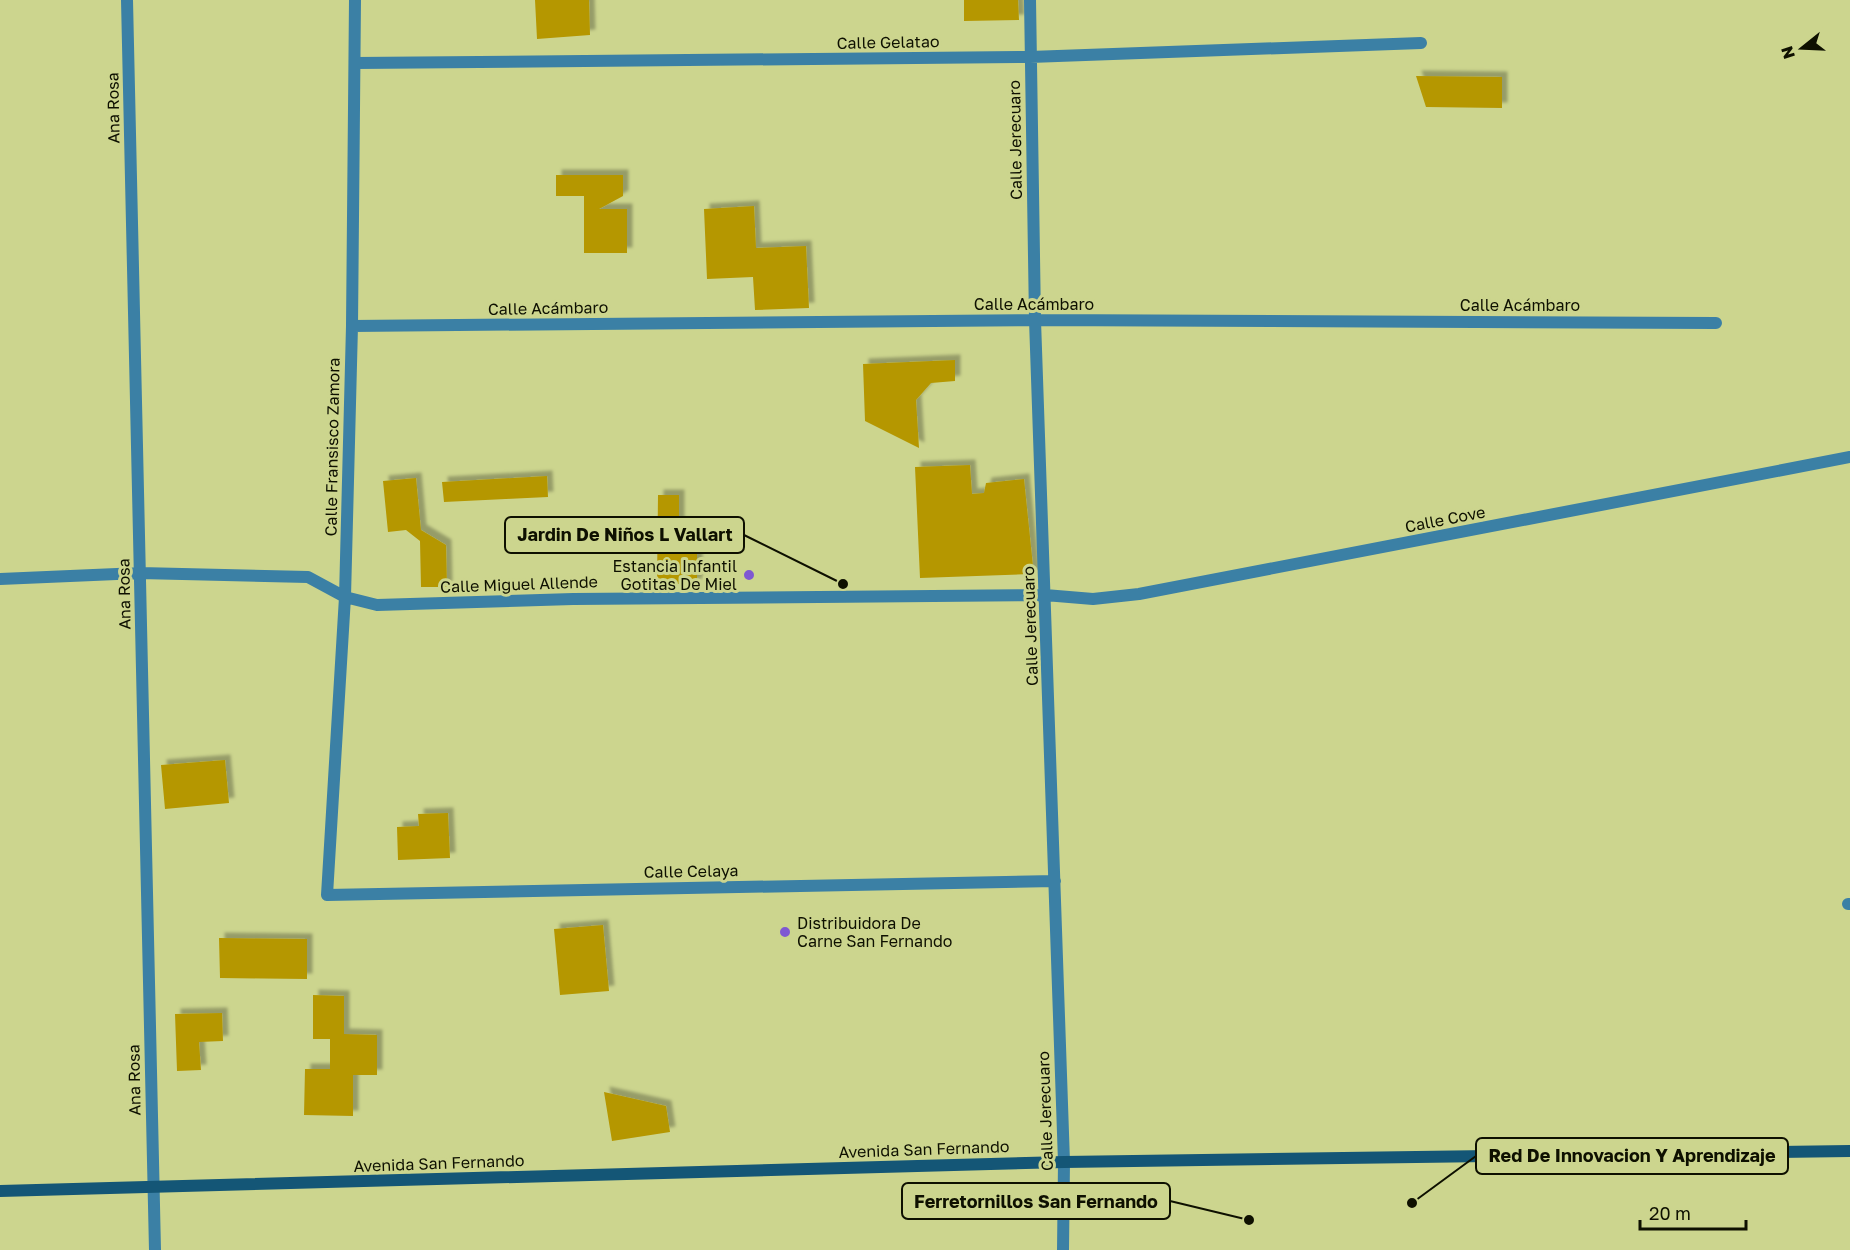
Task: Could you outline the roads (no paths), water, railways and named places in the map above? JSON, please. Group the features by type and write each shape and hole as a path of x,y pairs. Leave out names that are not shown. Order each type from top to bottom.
{"street":[{"name":"Ana Rosa","path":"127,0 155,1250"},
{"name":"Calle Fransisco Zamora","path":"327,895 345,597 352,326 355,0"},
{"name":"Calle Jerecuaro","path":"1030,0 1035,320 1064,1162 1063,1250"},
{"name":"Calle Gelatao","path":"356,63 1030,57 1421,43"},
{"name":"Calle Acámbaro","path":"352,326 1035,320 1716,323"},
{"name":"Calle Cove","path":"1045,595 1093,599 1139,594 1850,457"},
{"name":"Calle Miguel Allende","path":"0,579 140,573 308,577 345,597 377,605 573,599 1045,595"},
{"name":"Calle Celaya","path":"327,895 1055,880"},
{"name":"Avenida San Fernando","path":"0,1191 1064,1162 1850,1151"}],"place":[{"name":"Estancia Infantil Gotitas De Miel","path":"749,575"},
{"name":"Jardin De Niños L Vallart","path":"843,584"},
{"name":"Distribuidora De Carne San Fernando","path":"785,932"},
{"name":"Red De Innovacion Y Aprendizaje","path":"1412,1203"},
{"name":"Ferretornillos San Fernando","path":"1249,1220"}]}
